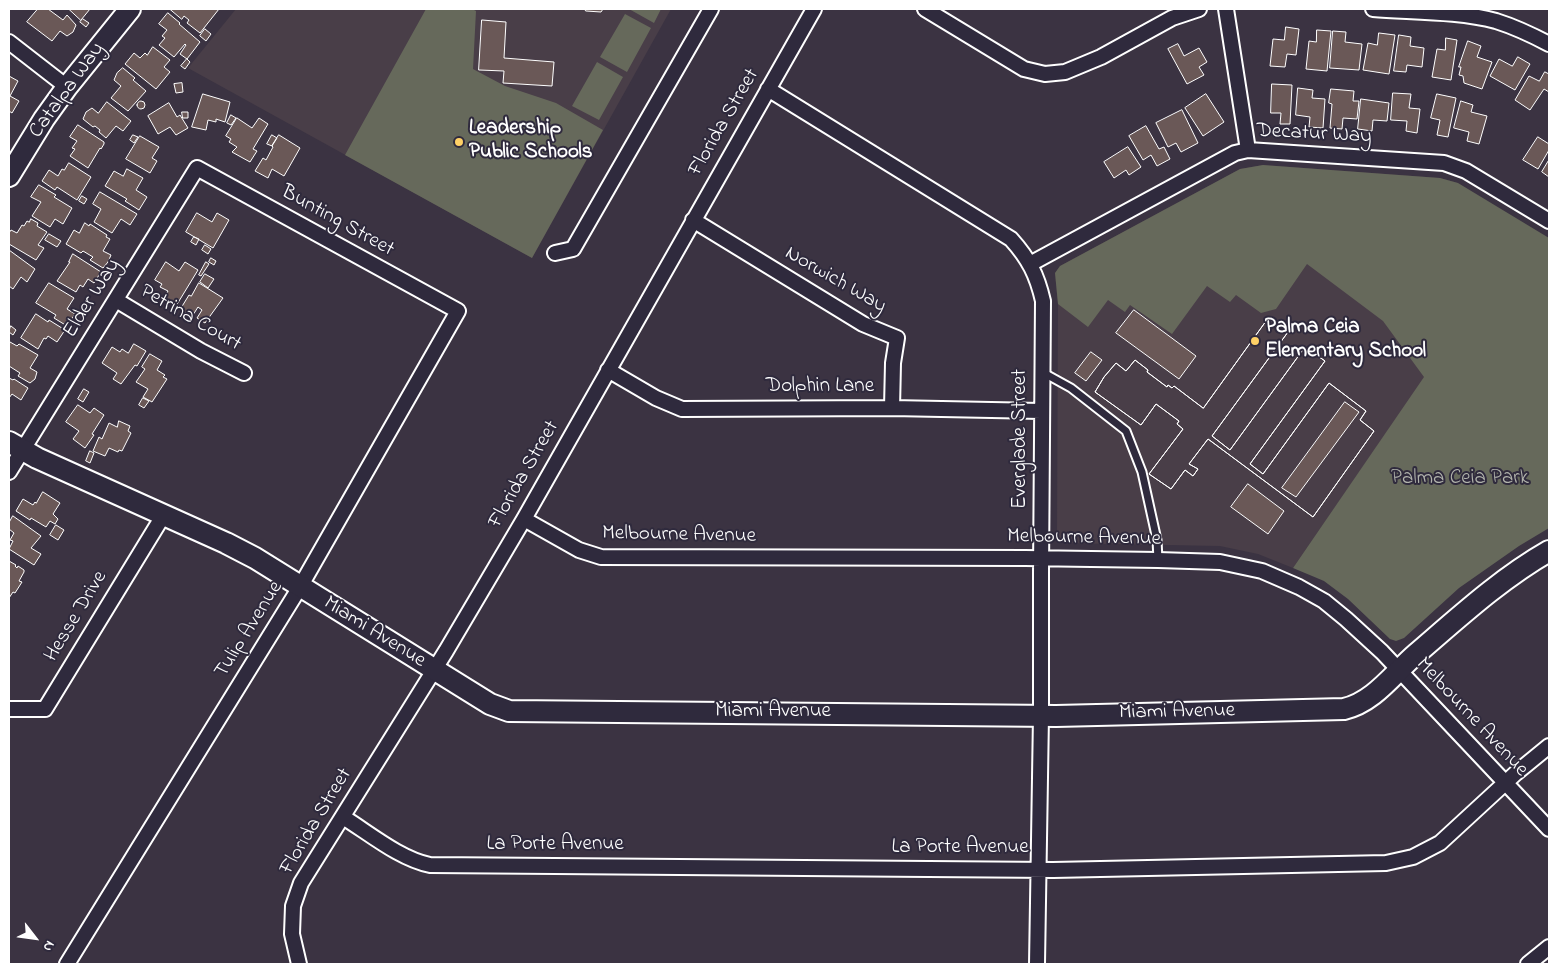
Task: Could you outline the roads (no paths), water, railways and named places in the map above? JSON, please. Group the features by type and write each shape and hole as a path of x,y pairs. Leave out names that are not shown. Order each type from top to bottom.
{"street":[{"name":"Catalpa Way","path":"9,176 44,119 130,9"},
{"path":"555,253 573,249 711,9"},
{"name":"Florida Street","path":"299,964 292,934 293,906 301,883 434,670 524,519 814,9"},
{"path":"924,9 1024,69 1045,74 1065,72 1101,57 1172,18 1200,9"},
{"path":"1226,9 1248,150"},
{"path":"1373,9 1463,15 1495,21 1527,32 1549,44"},
{"path":"9,42 67,88"},
{"name":"Everglade Street","path":"768,89 1011,239 1030,264 1038,281 1043,301 1041,715 1037,964"},
{"name":"Decatur Way","path":"1030,264 1235,153 1248,150 1444,163 1466,171 1549,221"},
{"name":"Elder Way","path":"9,472 16,447 116,300 197,168"},
{"name":"Bunting Street","path":"197,168 458,311"},
{"name":"Norwich Way","path":"693,220 863,324 897,338 893,363 892,408"},
{"name":"Petrina Court","path":"116,300 200,352 244,374"},
{"name":"Tulip Avenue","path":"66,964 300,587 458,311"},
{"name":"Dolphin Lane","path":"608,370 656,398 682,409 892,408 1041,411"},
{"name":"Miami Avenue","path":"16,447 255,558 490,704 509,710 1041,715 1344,710 1370,698 1477,601 1549,551"},
{"name":"Hesse Drive","path":"9,709 45,709 163,516"},
{"name":"Melbourne Avenue","path":"524,519 579,550 601,557 1158,560 1220,562 1262,571 1299,587 1324,601 1346,619 1382,652 1549,828"},
{"name":"La Porte Avenue","path":"343,817 405,856 419,863 430,865 1038,870 1386,862 1413,857 1440,843 1549,746"},
{"path":"1528,964 1549,947"}],"lane":[{"path":"1042,372 1071,388 1126,431 1142,472 1157,540 1158,560"}],"place":[{"name":"Leadership Public Schools","path":"459,142"},
{"name":"Palma Ceia Elementary School","path":"1255,341"}],"park label":[{"name":"Palma Ceia Park","path":"1460,480"}]}
